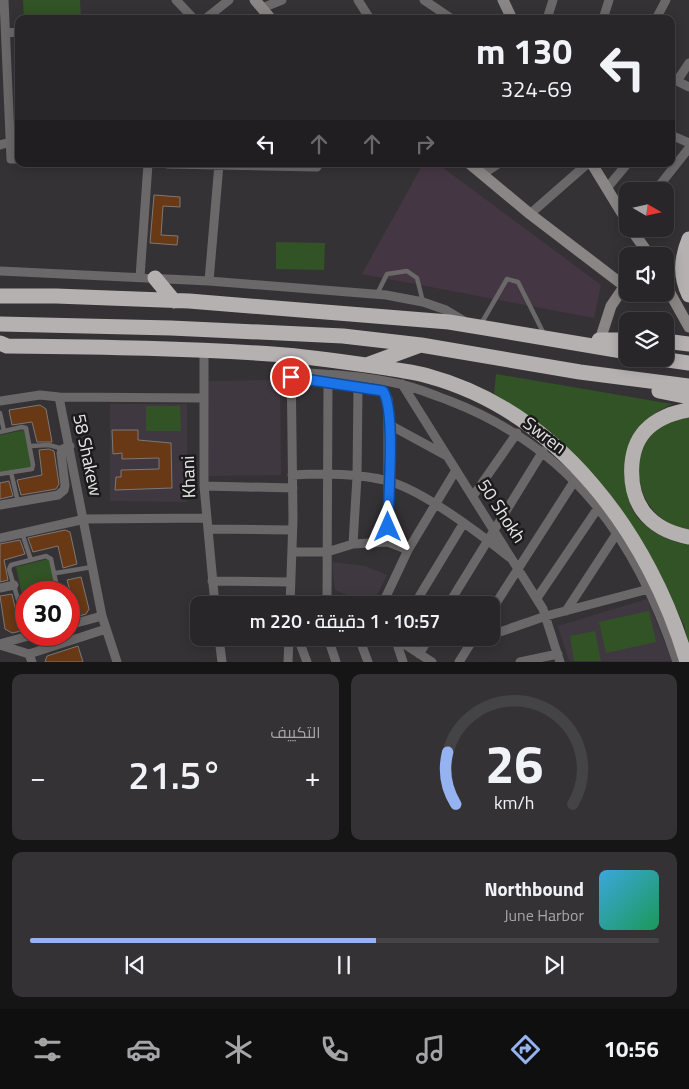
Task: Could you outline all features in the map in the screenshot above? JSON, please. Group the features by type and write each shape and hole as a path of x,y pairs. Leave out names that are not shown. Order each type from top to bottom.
{"highway":[{"path":"689,239 682,272 683,283 689,295"},
{"path":"147,278 174,301"},
{"path":"0,296 56,296 174,301 449,322 619,350"},
{"path":"0,324 343,336 421,345 580,372 689,386"},
{"path":"564,341 619,340"},
{"path":"674,342 689,344"},
{"path":"2,345 204,348 291,356 368,365 428,376 477,394 512,415 564,454 608,504 650,567 678,630 688,662"},
{"path":"368,365 421,345"},
{"path":"674,361 689,364"},
{"path":"580,372 689,398"},
{"path":"689,410 670,414 657,420 644,432 634,451 632,476 636,497 644,512 664,529 689,537"}],"street":[{"path":"4,0 11,159 15,159"},
{"path":"176,0 190,15"},
{"path":"211,15 229,0"},
{"path":"258,4 282,0"},
{"path":"358,0 365,15"},
{"path":"424,0 446,15"},
{"path":"503,0 510,15"},
{"path":"548,15 553,0"},
{"path":"604,15 609,0"},
{"path":"658,15 666,0"},
{"path":"258,4 268,15"},
{"path":"6,33 15,32"},
{"path":"675,79 689,63"},
{"path":"675,80 689,87"},
{"path":"675,137 689,143"},
{"path":"0,144 10,142"},
{"path":"675,166 689,148"},
{"path":"147,278 148,167"},
{"path":"210,280 218,167"},
{"path":"474,167 530,214 619,279"},
{"path":"483,174 494,167"},
{"path":"530,214 584,167"},
{"path":"594,167 619,208"},
{"path":"607,188 624,167"},
{"path":"662,182 674,167"},
{"path":"0,271 210,280 377,294 423,302 446,310 475,327"},
{"path":"600,340 606,317 619,294"},
{"path":"674,300 689,327"},
{"name":"Khani","path":"204,348 204,486 214,596"},
{"path":"290,596 291,356"},
{"path":"291,375 328,383 383,391 388,399 390,425 388,542"},
{"name":"Swren","path":"291,375 357,376 402,384 473,410 517,434 543,451 575,480 617,533 649,589 677,662"},
{"path":"328,383 326,473 328,596"},
{"name":"50 Shokh","path":"402,384 496,530 537,598 546,616 559,658"},
{"path":"353,544 357,477 358,387"},
{"path":"0,401 40,395 60,397"},
{"name":"58 Shakew","path":"117,662 102,616 85,520 66,447 60,397 204,398"},
{"path":"390,425 448,457"},
{"path":"473,496 517,434"},
{"path":"0,505 58,495 64,490 61,453 66,447"},
{"path":"453,596 487,540 496,530 543,451"},
{"path":"386,596 408,550 456,470"},
{"path":"292,474 326,473 388,481 413,491 487,540 517,564"},
{"path":"499,596 517,564 575,480"},
{"path":"204,486 292,488"},
{"path":"537,598 598,508"},
{"path":"0,538 85,520 207,518"},
{"path":"419,596 463,524"},
{"path":"208,528 292,530"},
{"path":"566,611 617,533"},
{"path":"292,552 327,552 353,544 388,542 408,550"},
{"path":"212,581 291,582"},
{"path":"0,588 14,585"},
{"path":"500,632 546,616 649,589"},
{"path":"80,622 102,616"},
{"path":"0,644 31,658 106,629"},
{"path":"0,644 15,640"},
{"path":"220,646 222,662"},
{"path":"288,662 289,646"},
{"path":"301,646 307,662"},
{"path":"331,646 336,662"},
{"path":"363,646 368,662"},
{"path":"398,646 403,662"},
{"path":"407,646 432,662"},
{"path":"419,654 424,646"},
{"path":"459,662 469,646"},
{"path":"520,662 559,658"}],"lane":[{"path":"377,294 387,274 407,271 417,278 423,302"},
{"path":"475,327 508,279 518,282 546,338"},
{"path":"0,413 2,431 26,428 33,465 32,469 0,474"},
{"path":"30,446 49,445 66,447"},
{"path":"11,472 18,502"},
{"path":"22,533 31,560"},
{"path":"15,589 10,565 46,556 51,559 57,581"},
{"path":"56,573 93,567"}],"shaded area":[{"path":"421,167 442,167 601,285 594,318 362,274"},
{"path":"280,380 281,475 209,476 208,381"},
{"path":"110,404 187,404 187,502 110,501"},
{"path":"332,562 365,566 387,575 376,596 350,596 335,590"},
{"path":"647,599 672,661 569,661 558,626"}],"green space":[{"path":"23,0 80,0 81,15 24,15"},
{"path":"276,242 325,243 324,270 276,269"},
{"path":"496,374 672,404 647,420 641,431 629,481 628,494 635,514 650,529 659,535 689,545 689,644 684,625 655,564 632,528 506,402 494,395"},
{"path":"146,406 180,406 181,431 146,431"},
{"path":"689,416 689,530 667,522 652,508 642,490 639,471 642,451 651,434 667,422"},
{"path":"25,430 33,467 0,474 0,435"},
{"path":"52,558 57,581 19,581 16,567"},
{"path":"649,611 656,642 606,653 599,622"},
{"path":"595,631 601,661 574,661 570,636"}],"building":[{"path":"154,195 180,197 180,207 163,206 161,235 178,236 177,245 150,243"},
{"path":"40,405 46,409 52,442 37,442 32,422 12,425 9,410"},
{"path":"112,430 138,430 138,440 171,443 172,488 115,490 116,477 121,477 121,470 159,469 159,458 122,459 122,453 113,454"},
{"path":"49,449 54,451 59,484 56,489 21,495 17,480 42,475 39,450"},
{"path":"9,481 13,496 0,499 0,483"},
{"path":"65,530 70,532 77,564 63,568 58,546 33,552 28,538"},
{"path":"20,540 25,554 4,560 8,580 0,582 0,544"},
{"path":"81,577 89,609 86,614 80,616 80,581 67,580"},
{"path":"12,594 15,607 15,632 12,633 5,629 0,596"},
{"path":"78,646 83,662 45,662 47,656"}],"route":[{"path":"291,377 383,391 388,399 390,425 388,527"}]}
